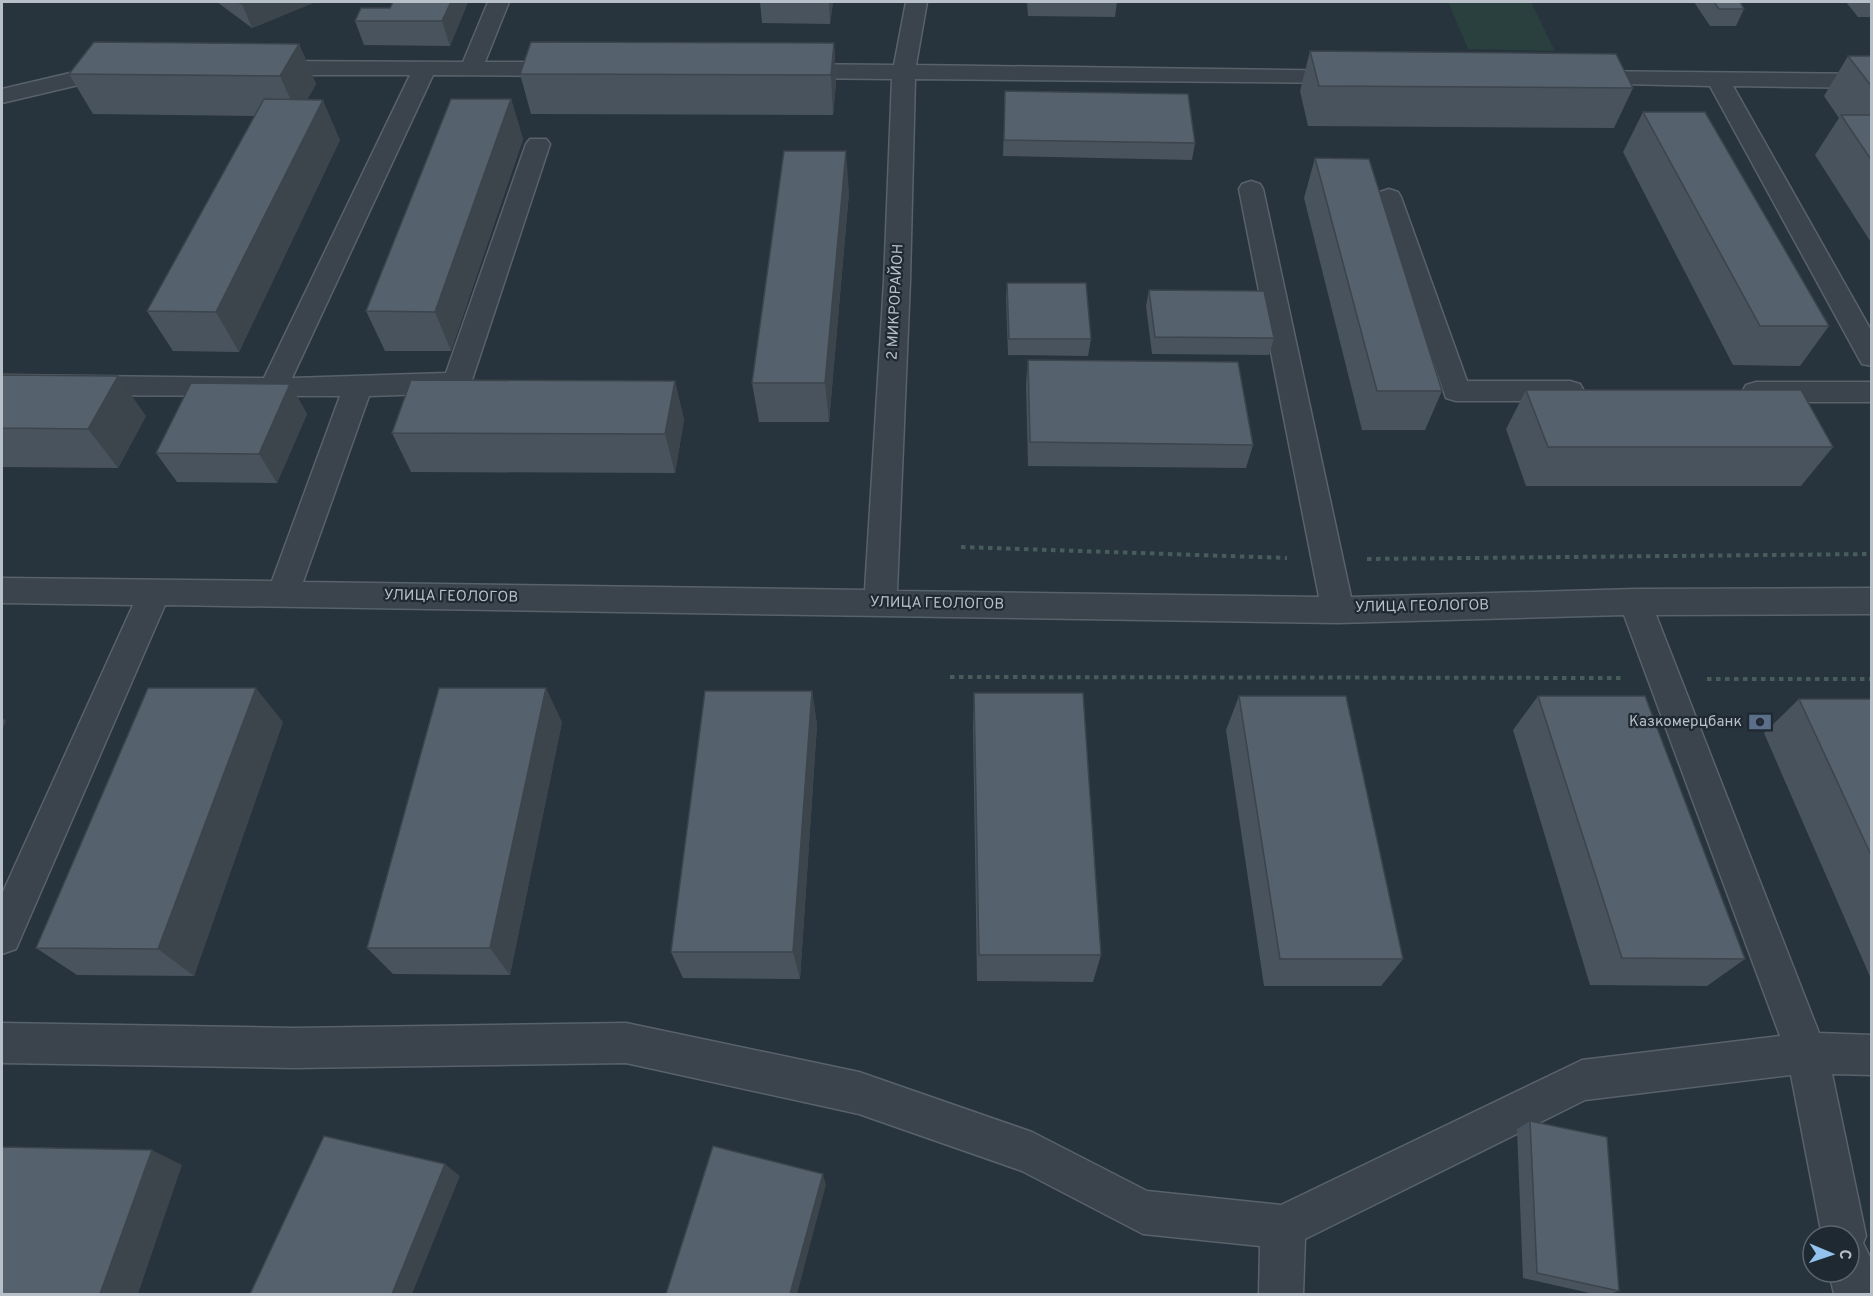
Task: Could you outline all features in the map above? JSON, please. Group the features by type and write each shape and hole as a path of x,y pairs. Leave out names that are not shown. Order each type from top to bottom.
{"street":[{"path":"471,69 498,2"},
{"name":"2 МИКРОРАЙОН","path":"880,603 897,280 904,72 916,2"},
{"path":"2,96 126,67 138,67"},
{"path":"245,68 588,70"},
{"path":"273,388 424,70"},
{"path":"775,71 1371,76"},
{"path":"1563,78 1872,81"},
{"path":"1718,80 1872,357"},
{"path":"2,385 273,388 469,383 538,144"},
{"path":"1251,189 1338,610"},
{"path":"1389,197 1456,391 1598,391"},
{"path":"283,594 358,386"},
{"path":"1729,392 1872,392"},
{"name":"УЛИЦА ГЕОЛОГОВ","path":"2,590 1338,610 1635,602 1872,601"},
{"path":"2,936 155,592"},
{"path":"1635,602 1807,1053 1842,1224"},
{"path":"2,1043 294,1048 626,1043 859,1093 1032,1153 1143,1212 1283,1227 1582,1080 1807,1053 1872,1054"},
{"path":"1281,1294 1283,1227"}],"path":[{"path":"961,548 1326,559 1872,554"},
{"path":"950,676 1872,679"}],"green space":[{"path":"1448,2 1531,2 1555,51 1468,49"}],"building":[{"path":"393,2 451,2 442,21 355,21 361,8 390,8"},
{"path":"1714,2 1740,2 1744,9 1719,9"},
{"path":"94,42 299,44 280,76 69,74"},
{"path":"531,42 834,43 831,75 520,74"},
{"path":"1310,51 1616,54 1633,88 1319,86"},
{"path":"1848,56 1872,56 1872,87"},
{"path":"1005,91 1188,94 1195,143 1004,140"},
{"path":"264,99 323,100 216,312 147,311"},
{"path":"451,99 511,99 435,312 366,311"},
{"path":"1643,112 1705,112 1829,326 1760,326"},
{"path":"1841,115 1872,115 1872,161"},
{"path":"784,151 846,151 825,383 752,383"},
{"path":"1315,158 1369,159 1442,391 1377,391"},
{"path":"1007,283 1086,283 1091,339 1009,339"},
{"path":"1149,290 1264,291 1274,338 1155,337"},
{"path":"1028,360 1238,362 1253,445 1030,442"},
{"path":"2,375 118,376 88,429 2,428"},
{"path":"411,380 675,381 665,434 392,433"},
{"path":"191,383 290,384 259,454 156,453"},
{"path":"1526,390 1801,390 1833,447 1548,447"},
{"path":"148,688 256,688 158,949 36,948"},
{"path":"439,688 546,688 490,948 367,948"},
{"path":"705,691 812,691 793,952 671,952"},
{"path":"974,693 1083,693 1101,955 979,955"},
{"path":"1239,696 1346,696 1403,959 1280,959"},
{"path":"1538,696 1645,696 1745,959 1622,958"},
{"path":"1799,699 1872,699 1872,857"},
{"path":"1530,1121 1607,1137 1619,1291 1537,1273"},
{"path":"324,1136 445,1164 392,1294 250,1294"},
{"path":"713,1146 823,1174 790,1294 666,1294"},
{"path":"2,1147 152,1150 100,1294 2,1294"}],"place":[{"name":"Казкомерцбанк","path":"1760,722"}]}
